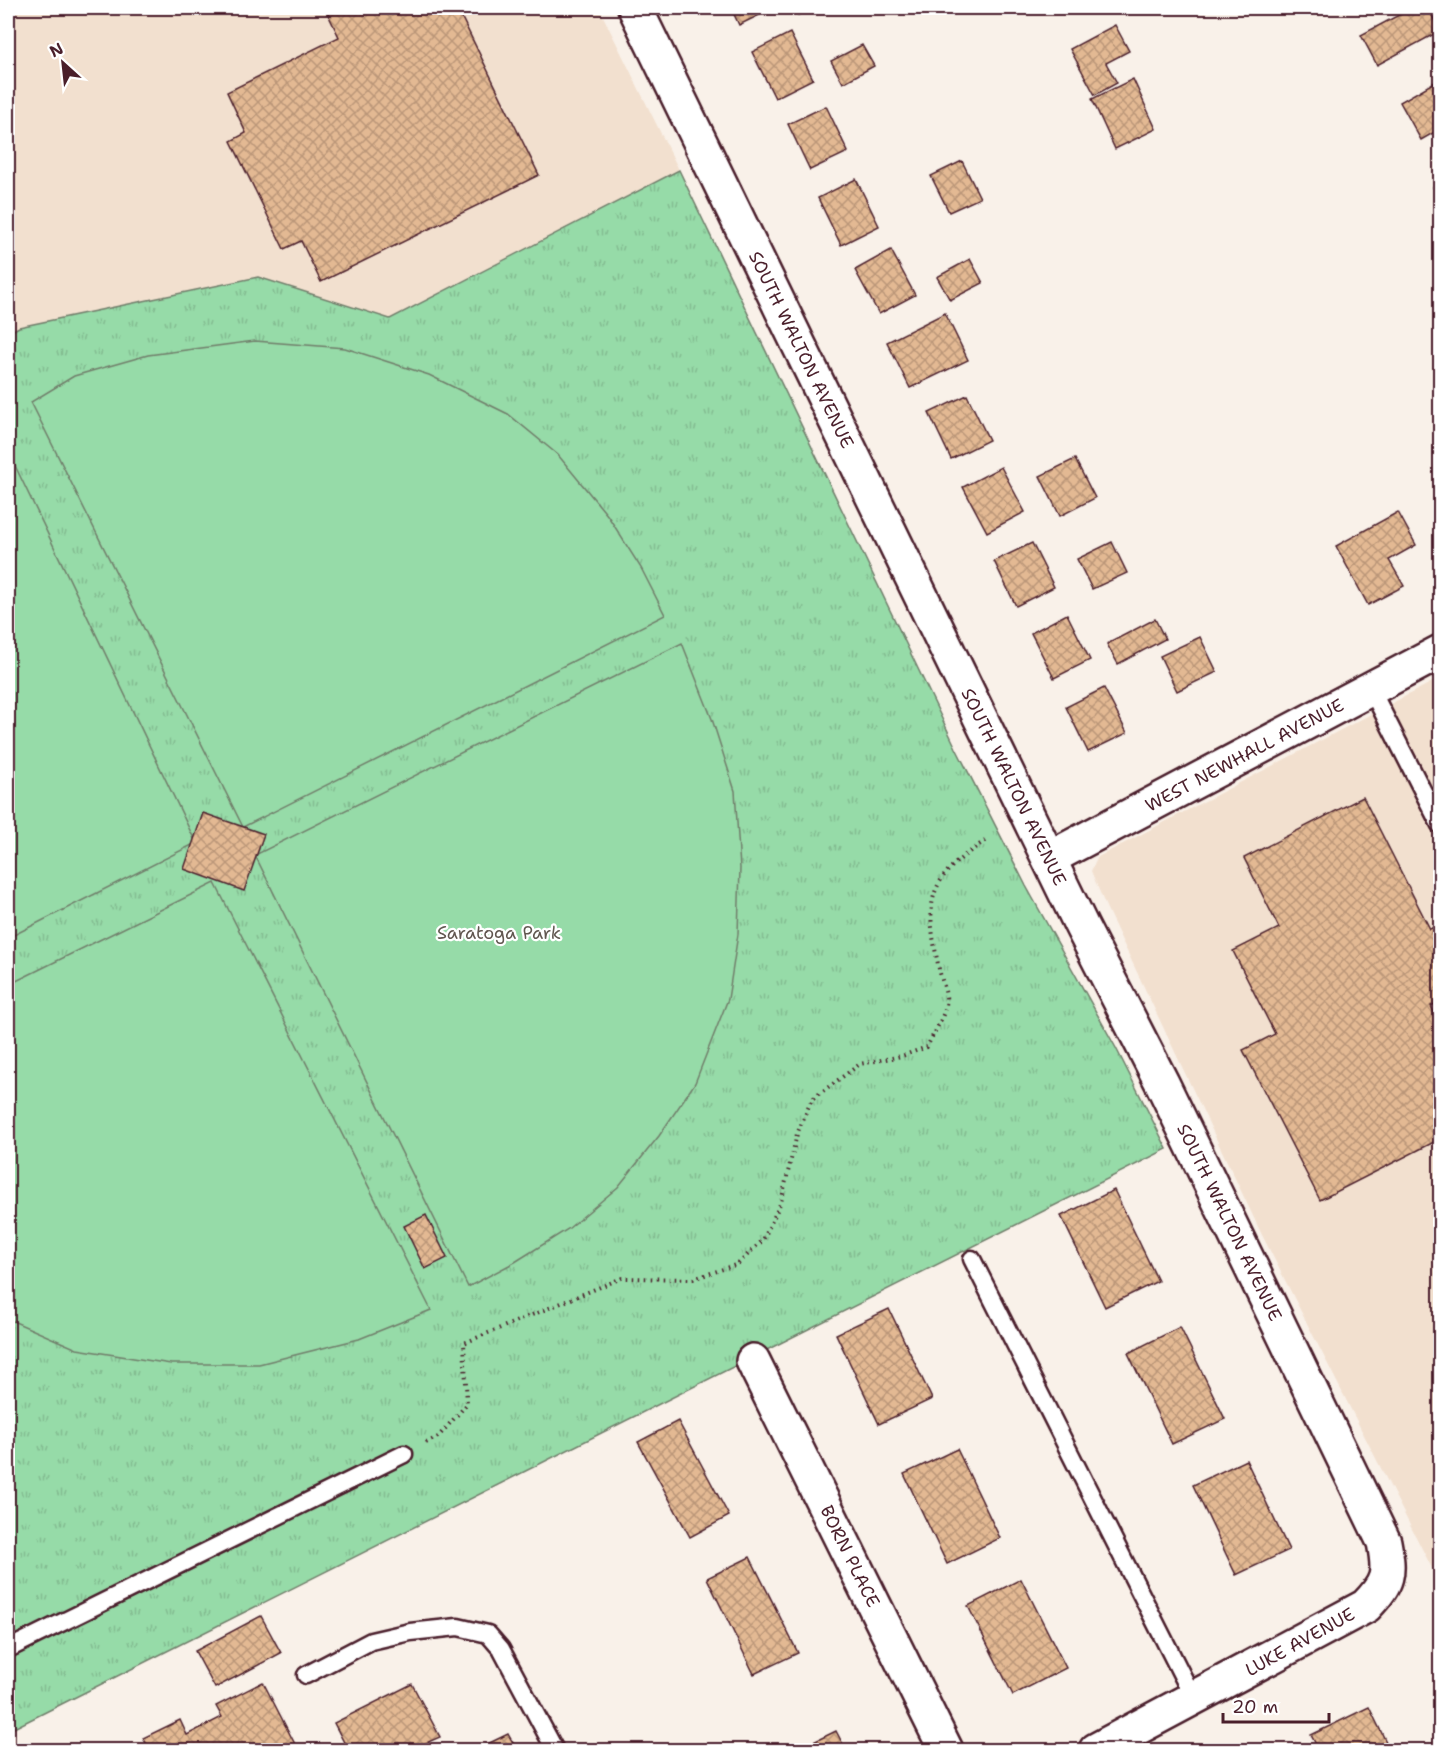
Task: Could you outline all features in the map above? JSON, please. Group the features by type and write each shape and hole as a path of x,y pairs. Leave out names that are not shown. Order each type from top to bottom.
{"street":[{"name":"SOUTH WALTON AVENUE","path":"635,8 1384,1542 1388,1566"},
{"name":"WEST NEWHALL AVENUE","path":"1050,858 1440,652"},
{"name":"BORN PLACE","path":"753,1360 946,1750"},
{"name":"LUKE AVENUE","path":"1096,1750 1366,1606 1382,1589 1388,1566"}],"lane":[{"path":"1371,689 1440,825"},
{"path":"972,1259 1194,1699"},
{"path":"8,1649 404,1454"},
{"path":"306,1674 371,1641 410,1632 458,1626 488,1634 501,1649 555,1750"}],"path":[{"path":"404,1454 438,1437 467,1404 464,1342 622,1278 693,1279 738,1264 763,1240 781,1202 797,1134 812,1099 860,1064 902,1056 927,1047 947,1003 933,939 932,904 939,881 961,857 985,841"}],"shaded area":[{"path":"8,8 599,8 679,170 390,319 258,277 19,327 8,333"},
{"path":"1440,678 1440,1584 1262,1235 1091,871 1098,857"}],"green space":[{"name":"Saratoga Park","path":"679,170 956,748 1026,886 1116,1048 1167,1149 8,1731 8,333 19,327 258,277 390,319"},
{"path":"255,341 345,348 429,375 508,414 558,455 608,516 641,568 665,615 243,827 31,402 74,376 148,355"},
{"path":"8,451 196,843 8,938"},
{"path":"682,643 712,719 735,791 740,868 738,934 728,999 695,1083 659,1136 618,1187 568,1229 515,1262 468,1287 255,855"},
{"path":"215,883 431,1310 359,1339 259,1364 171,1364 77,1349 8,1319 8,985"}],"building":[{"path":"325,8 457,8 539,175 321,282 301,241 284,249 231,141 246,133 227,92 339,37"},
{"path":"731,8 774,8 739,25"},
{"path":"794,8 814,8 798,15"},
{"path":"1412,8 1428,8 1440,31 1377,65 1361,35"},
{"path":"1115,25 1129,51 1106,63 1117,83 1095,95 1070,49"},
{"path":"790,33 813,79 775,98 752,52"},
{"path":"862,45 874,66 843,83 831,61"},
{"path":"1133,79 1156,129 1115,149 1092,99"},
{"path":"1440,79 1440,129 1421,140 1400,102"},
{"path":"826,106 848,152 810,170 788,124"},
{"path":"962,161 980,198 949,212 931,176"},
{"path":"856,179 879,226 841,245 818,198"},
{"path":"1440,183 1440,201 1433,187"},
{"path":"891,250 915,295 879,314 855,270"},
{"path":"970,259 983,283 950,300 937,277"},
{"path":"945,313 968,360 910,388 887,342"},
{"path":"967,395 989,440 951,459 929,413"},
{"path":"1075,459 1095,498 1060,516 1040,476"},
{"path":"1001,467 1025,512 987,532 963,487"},
{"path":"1398,512 1416,545 1389,560 1404,586 1368,605 1336,546"},
{"path":"1112,542 1127,573 1092,589 1077,559"},
{"path":"1032,543 1054,587 1016,606 994,561"},
{"path":"1067,614 1090,660 1054,678 1031,633"},
{"path":"1155,619 1165,639 1118,664 1107,644"},
{"path":"1200,637 1217,672 1177,691 1160,656"},
{"path":"1104,688 1127,733 1088,752 1066,707"},
{"path":"1363,797 1430,929 1440,924 1440,1001 1431,1006 1440,1025 1440,1139 1320,1200 1243,1050 1275,1034 1233,951 1279,928 1244,858"},
{"path":"203,813 264,834 244,891 184,869"},
{"path":"1114,1190 1158,1281 1105,1307 1061,1216"},
{"path":"426,1215 447,1258 425,1269 404,1226"},
{"path":"889,1309 932,1399 879,1424 836,1334"},
{"path":"1180,1327 1225,1419 1172,1444 1128,1353"},
{"path":"678,1421 729,1516 690,1537 638,1442"},
{"path":"957,1449 1000,1538 947,1564 904,1474"},
{"path":"1246,1460 1289,1550 1236,1575 1193,1485"},
{"path":"750,1557 798,1653 754,1674 707,1578"},
{"path":"1021,1579 1066,1668 1013,1695 968,1606"},
{"path":"261,1616 281,1653 215,1688 195,1651"},
{"path":"263,1682 298,1750 150,1750 143,1738 180,1720 187,1735 222,1717 216,1706"},
{"path":"412,1684 440,1737 410,1750 348,1750 334,1723"},
{"path":"1369,1707 1390,1750 1319,1750 1311,1735"},
{"path":"836,1731 846,1750 797,1750"},
{"path":"508,1734 517,1750 475,1750"}]}
